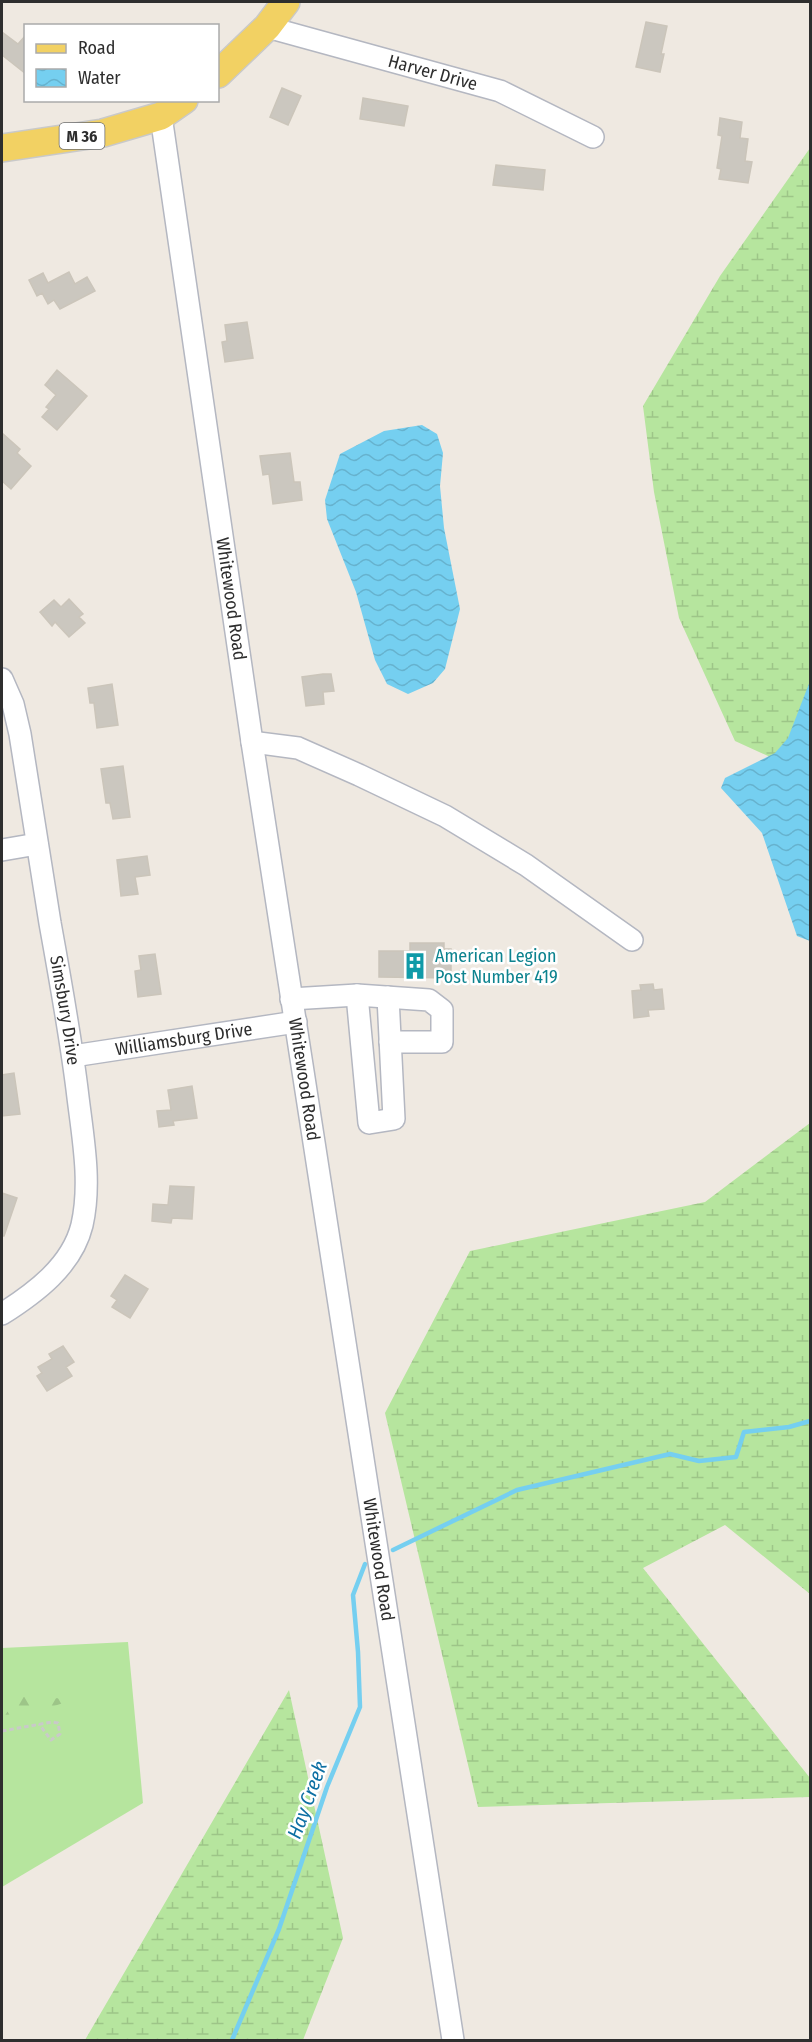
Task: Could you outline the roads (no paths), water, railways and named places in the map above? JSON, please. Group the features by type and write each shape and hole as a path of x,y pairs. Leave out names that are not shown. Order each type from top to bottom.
{"main road":[{"path":"219,73 267,27 286,2"},
{"name":"M 36","path":"2,148 104,133 161,116 181,102"}],"street":[{"name":"Harver Drive","path":"267,27 500,91 593,137"},
{"name":"Whitewood Road","path":"161,116 291,999 453,2040"},
{"name":"Simsbury Drive","path":"2,678 13,704 20,734 73,1056 85,1158 82,1226 71,1249 52,1276 25,1299 2,1314"},
{"path":"252,742 298,748 445,816 526,865 632,940"},
{"path":"2,850 37,844"},
{"path":"357,994 369,1123 394,1119 388,997"},
{"path":"291,999 357,994 429,1000 442,1010 442,1042 390,1042"},
{"name":"Williamsburg Drive","path":"73,1056 296,1022"}],"water":[{"path":"422,425 437,434 443,453 440,486 444,528 460,609 445,669 433,683 408,694 387,684 375,660 356,592 327,519 325,500 340,454 384,431"},
{"path":"810,681 810,941 797,936 762,833 721,788 725,778 775,753 788,738"}],"waterway":[{"name":"Hay Creek","path":"393,1550 517,1490 670,1454 699,1461 736,1457 744,1432 789,1427 810,1421"},
{"name":"Hay Creek","path":"232,2040 279,1929 327,1787 360,1707 353,1595 365,1564"}],"place":[{"name":"American Legion Post Number 419","path":"415,966"}]}
